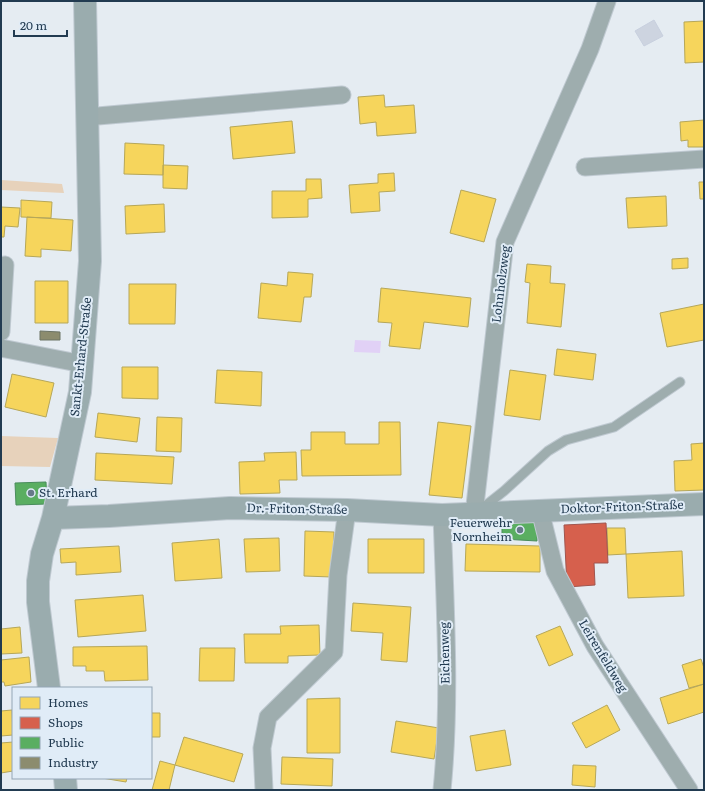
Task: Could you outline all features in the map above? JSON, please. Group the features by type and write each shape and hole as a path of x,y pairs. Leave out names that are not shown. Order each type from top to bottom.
{"street":[{"name":"Sankt-Erhard-Straße","path":"49,687 38,602 38,581 42,554 53,518 71,441 80,392 90,261 84,1"},
{"name":"Lohnholzweg","path":"474,514 504,242 590,49 607,1"},
{"path":"86,117 342,95"},
{"path":"585,167 704,159"},
{"path":"1,332 5,265"},
{"path":"1,348 83,364"},
{"name":"Doktor-Friton-Straße","path":"540,510 704,504"},
{"name":"Dr.-Friton-Straße","path":"53,518 230,508 347,510 442,515 540,510"},
{"path":"264,790 262,748 268,717 334,652 338,575 347,510"},
{"name":"Leirenfeldweg","path":"540,510 554,571 595,646 689,790"},
{"name":"Eichenweg","path":"442,515 446,678 442,790"},
{"path":"65,779 66,790"}],"lane":[{"path":"474,514 504,491 548,451 566,440 614,427 680,382"}],"shaded area":[{"path":"1,180 62,184 64,193 1,190"},
{"path":"355,340 381,341 380,353 354,352"},
{"path":"1,436 58,438 50,467 1,466"}],"building: Homes":[{"path":"704,21 704,62 685,63 684,22"},
{"path":"384,95 385,107 414,105 416,133 377,136 376,122 360,124 358,97"},
{"path":"704,120 704,147 688,147 688,140 681,141 680,122"},
{"path":"292,121 295,153 233,159 230,127"},
{"path":"125,143 164,145 163,175 124,174"},
{"path":"163,165 188,166 187,189 163,188"},
{"path":"394,173 395,191 379,192 380,211 351,213 349,185 378,183 378,174"},
{"path":"306,179 321,179 322,198 308,199 308,217 272,218 272,191 306,191"},
{"path":"699,182 704,182 704,199 700,199"},
{"path":"461,190 496,199 484,242 450,233"},
{"path":"666,196 667,226 628,228 626,198"},
{"path":"21,200 52,202 51,218 21,217"},
{"path":"164,204 165,232 126,234 125,206"},
{"path":"1,207 20,208 18,227 5,226 4,237 1,237"},
{"path":"27,217 73,220 71,251 41,249 41,257 25,256"},
{"path":"688,258 688,268 672,269 672,259"},
{"path":"527,264 551,266 550,283 565,284 561,327 527,323 530,283 525,282"},
{"path":"288,272 313,274 311,297 304,297 301,322 258,318 261,283 287,286"},
{"path":"35,281 68,281 68,323 35,323"},
{"path":"129,284 176,284 175,324 129,324"},
{"path":"381,288 471,298 468,327 424,322 420,349 389,346 392,323 378,322"},
{"path":"704,304 704,340 667,347 660,313"},
{"path":"557,349 596,354 593,380 554,375"},
{"path":"122,367 158,367 158,399 122,398"},
{"path":"217,370 262,372 261,406 215,403"},
{"path":"510,370 546,375 540,420 504,415"},
{"path":"12,374 54,383 46,417 5,407"},
{"path":"98,413 140,418 137,442 95,437"},
{"path":"157,417 182,418 181,452 156,451"},
{"path":"379,422 400,422 401,475 302,476 301,450 311,450 311,432 345,432 345,444 379,444"},
{"path":"438,422 471,426 462,498 429,495"},
{"path":"704,443 704,490 675,491 674,461 692,460 691,444"},
{"path":"296,452 297,480 279,480 280,493 240,494 239,462 265,461 264,453"},
{"path":"96,453 174,457 172,484 95,480"},
{"path":"607,528 625,528 626,554 608,555"},
{"path":"305,531 334,532 332,577 304,576"},
{"path":"279,538 280,571 246,572 244,539"},
{"path":"219,539 222,578 175,581 172,543"},
{"path":"368,539 424,539 424,573 368,573"},
{"path":"466,544 540,546 540,572 465,571"},
{"path":"119,546 121,572 76,575 76,562 61,563 60,549"},
{"path":"682,551 684,596 628,598 626,554"},
{"path":"143,595 146,631 78,637 75,600"},
{"path":"353,603 411,607 407,662 381,660 383,633 351,631"},
{"path":"319,625 320,655 288,656 288,663 245,663 244,634 281,634 280,626"},
{"path":"560,626 573,655 549,666 536,636"},
{"path":"20,627 22,653 1,654 1,629"},
{"path":"147,646 148,680 105,681 104,671 86,671 86,666 73,666 73,647"},
{"path":"200,648 235,648 234,681 199,681"},
{"path":"29,657 31,682 5,686 4,682 1,682 1,660"},
{"path":"701,659 704,668 704,684 689,688 682,665"},
{"path":"704,684 704,712 668,724 660,698"},
{"path":"340,698 340,753 307,753 307,699"},
{"path":"607,705 620,730 586,748 572,723"},
{"path":"12,710 12,735 1,736 1,711"},
{"path":"152,713 160,713 160,737 152,737"},
{"path":"396,721 439,728 434,759 391,752"},
{"path":"505,730 511,765 476,771 470,736"},
{"path":"184,737 243,754 234,782 175,765"},
{"path":"12,742 12,771 1,773 1,743"},
{"path":"282,757 333,759 332,786 281,784"},
{"path":"160,761 175,765 169,790 152,790"},
{"path":"573,765 596,766 595,787 572,785"},
{"path":"108,779 127,779 126,782"}],"building: Shops":[{"path":"606,523 608,563 594,563 595,585 567,587 564,525"}],"building: Public":[{"name":"St. Erhard","path":"46,482 47,504 16,505 15,483"},
{"name":"Feuerwehr Nornheim","path":"502,520 538,522 537,541 502,539"}],"building: Industry":[{"path":"40,331 60,332 60,340 40,340"}],"building: Other":[{"path":"654,20 663,36 644,46 635,31"}],"place":[{"name":"St. Erhard","path":"31,493"},
{"name":"Feuerwehr Nornheim","path":"520,530"}]}
